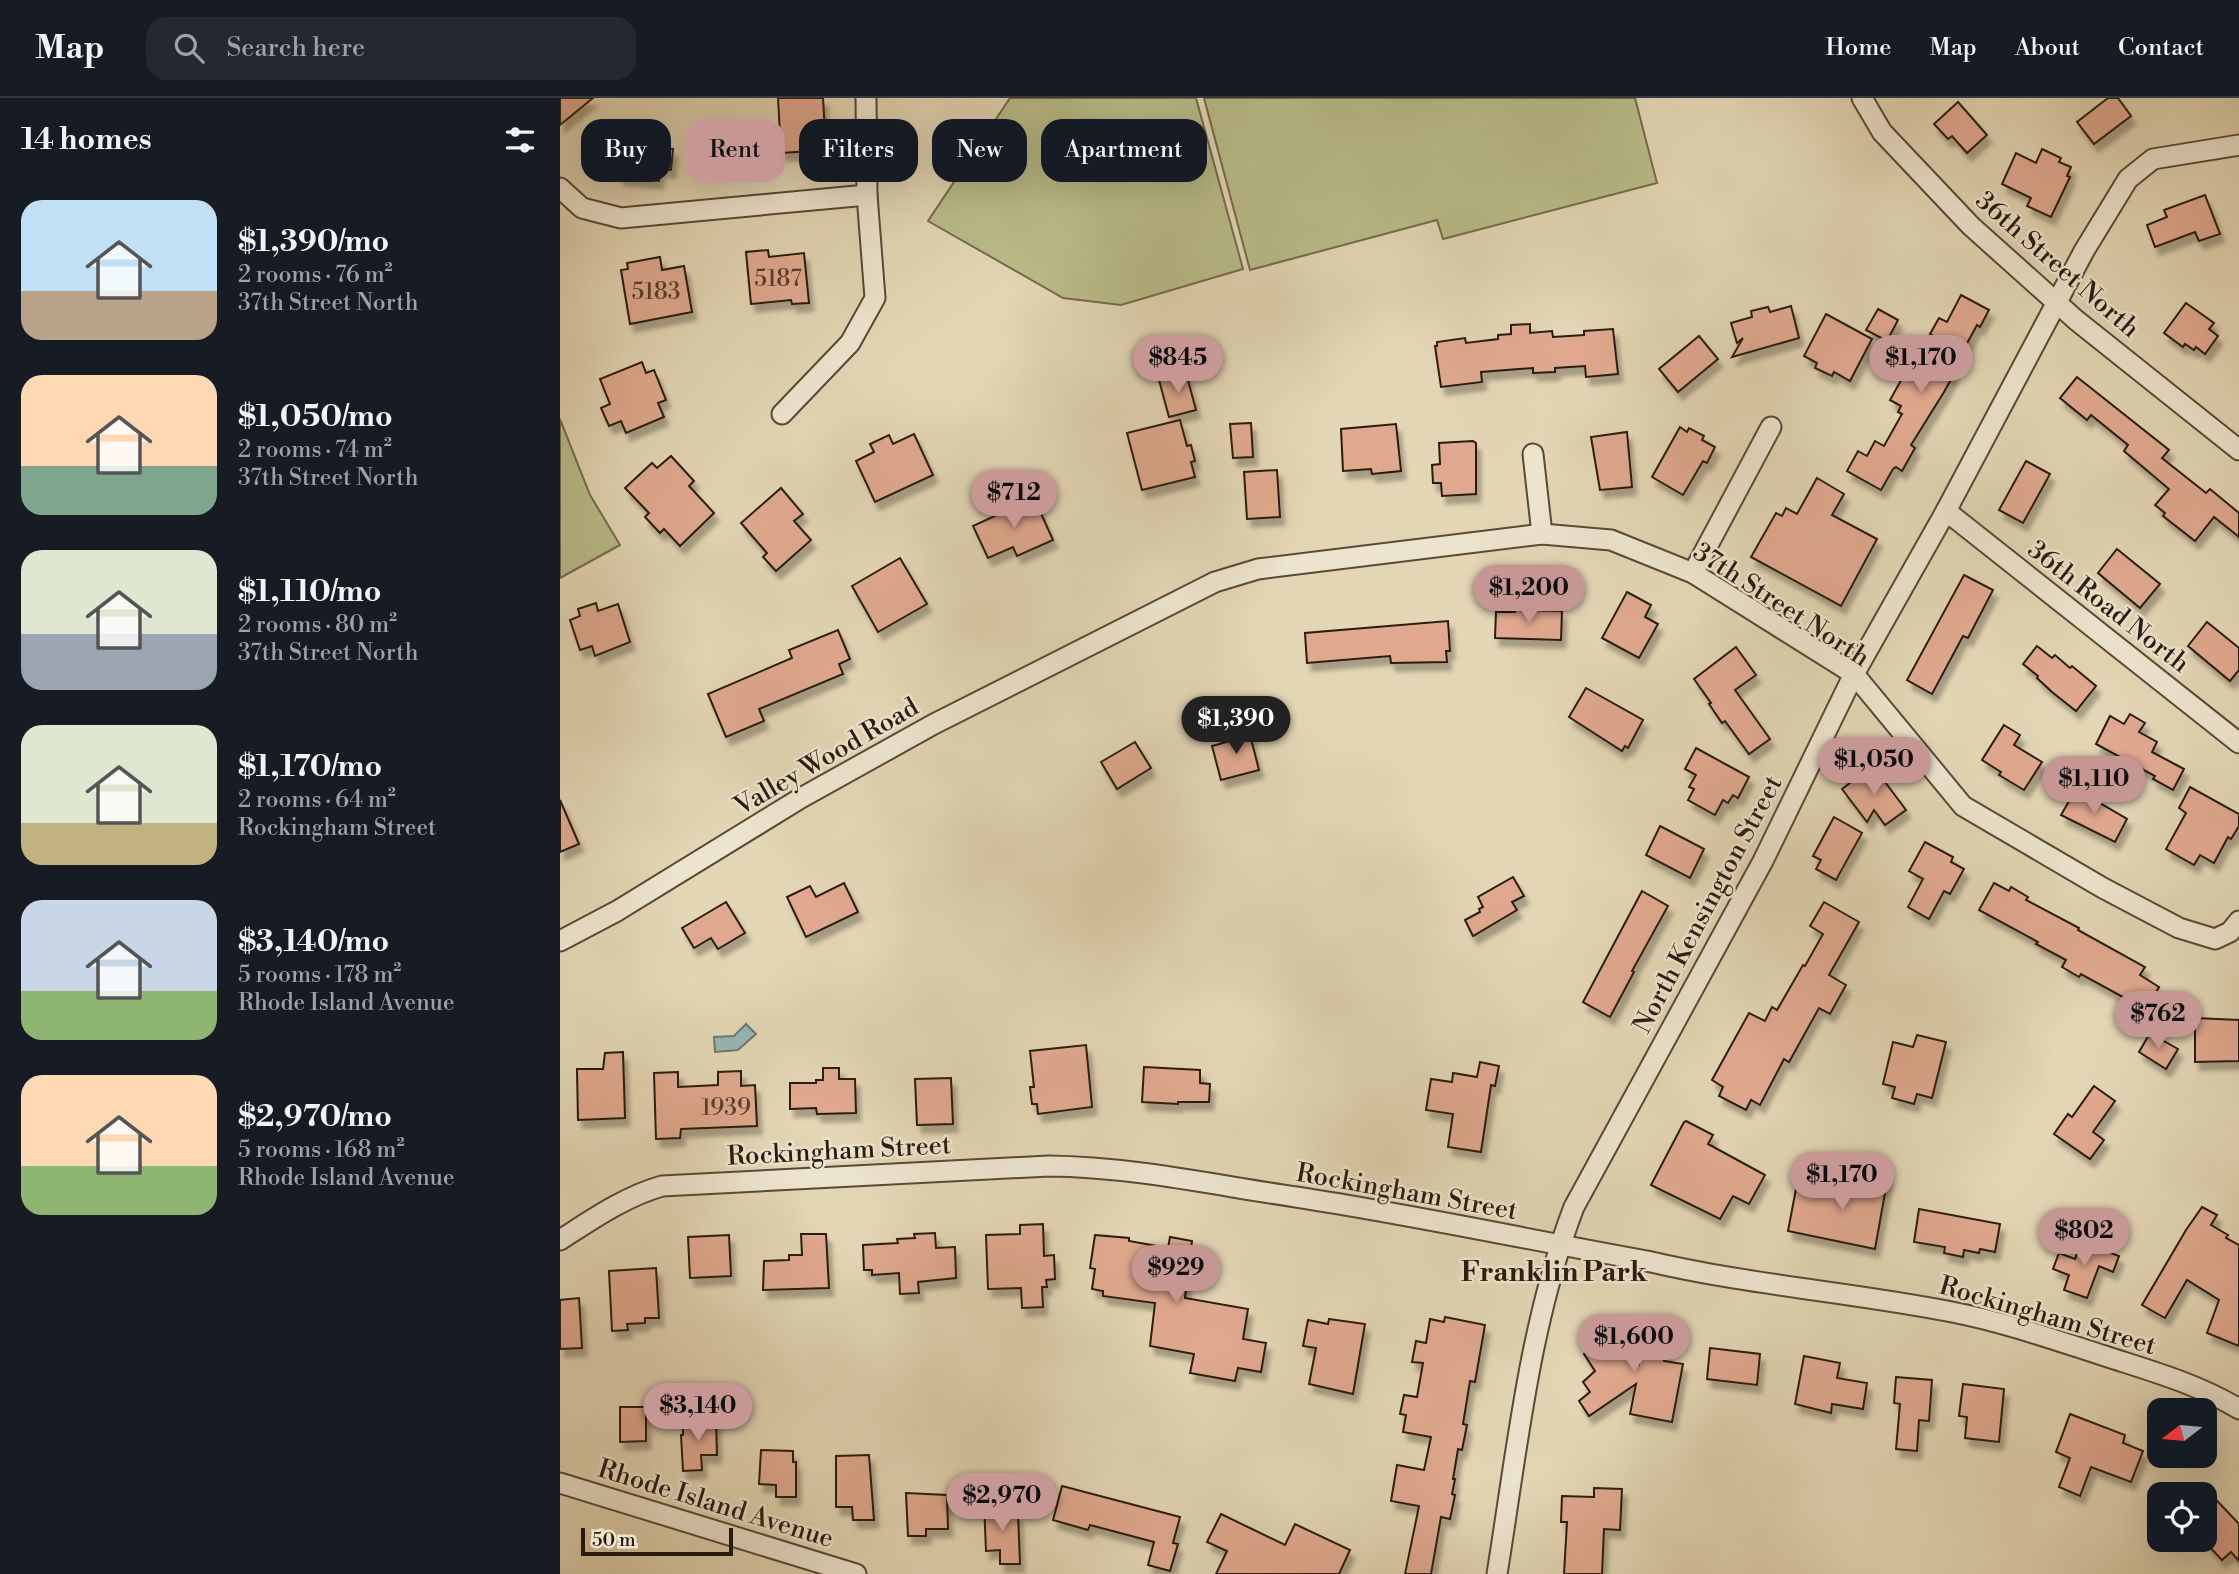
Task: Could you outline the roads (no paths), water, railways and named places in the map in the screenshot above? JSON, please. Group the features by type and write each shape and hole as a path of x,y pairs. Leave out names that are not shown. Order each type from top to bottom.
{"street":[{"path":"782,414 850,343 874,298 867,195 866,98"},
{"name":"36th Street North","path":"1862,98 1882,132 1971,226 2056,303 2239,450"},
{"name":"North Kensington Street","path":"1497,1574 1536,1335 1560,1245 1574,1207 1763,861 1853,674 1947,511 2084,251 2128,179 2153,159 2239,145"},
{"path":"560,188 582,208 621,218 867,195"},
{"path":"1693,573 1771,427"},
{"path":"1533,454 1542,534"},
{"name":"36th Road North","path":"1947,511 2239,743"},
{"name":"37th Street North","path":"1125,628 1215,582 1258,569 1542,534 1611,540 1693,573 1853,674 1963,806 2103,888 2179,928 2215,939 2230,932 2239,921"},
{"name":"Valley Wood Road","path":"560,941 617,911 864,762 979,700 1125,628"},
{"name":"Rockingham Street","path":"560,1240 604,1211 662,1186 1088,1166 1173,1176 1320,1200 1700,1274 1955,1312 2008,1325 2165,1375 2239,1409"},
{"name":"Rhode Island Avenue","path":"560,1483 856,1574"}],"water":[{"path":"746,1024 756,1034 738,1050 715,1052 714,1037 734,1036"}],"district":[{"name":"Franklin Park","path":"1554,1271"}]}
